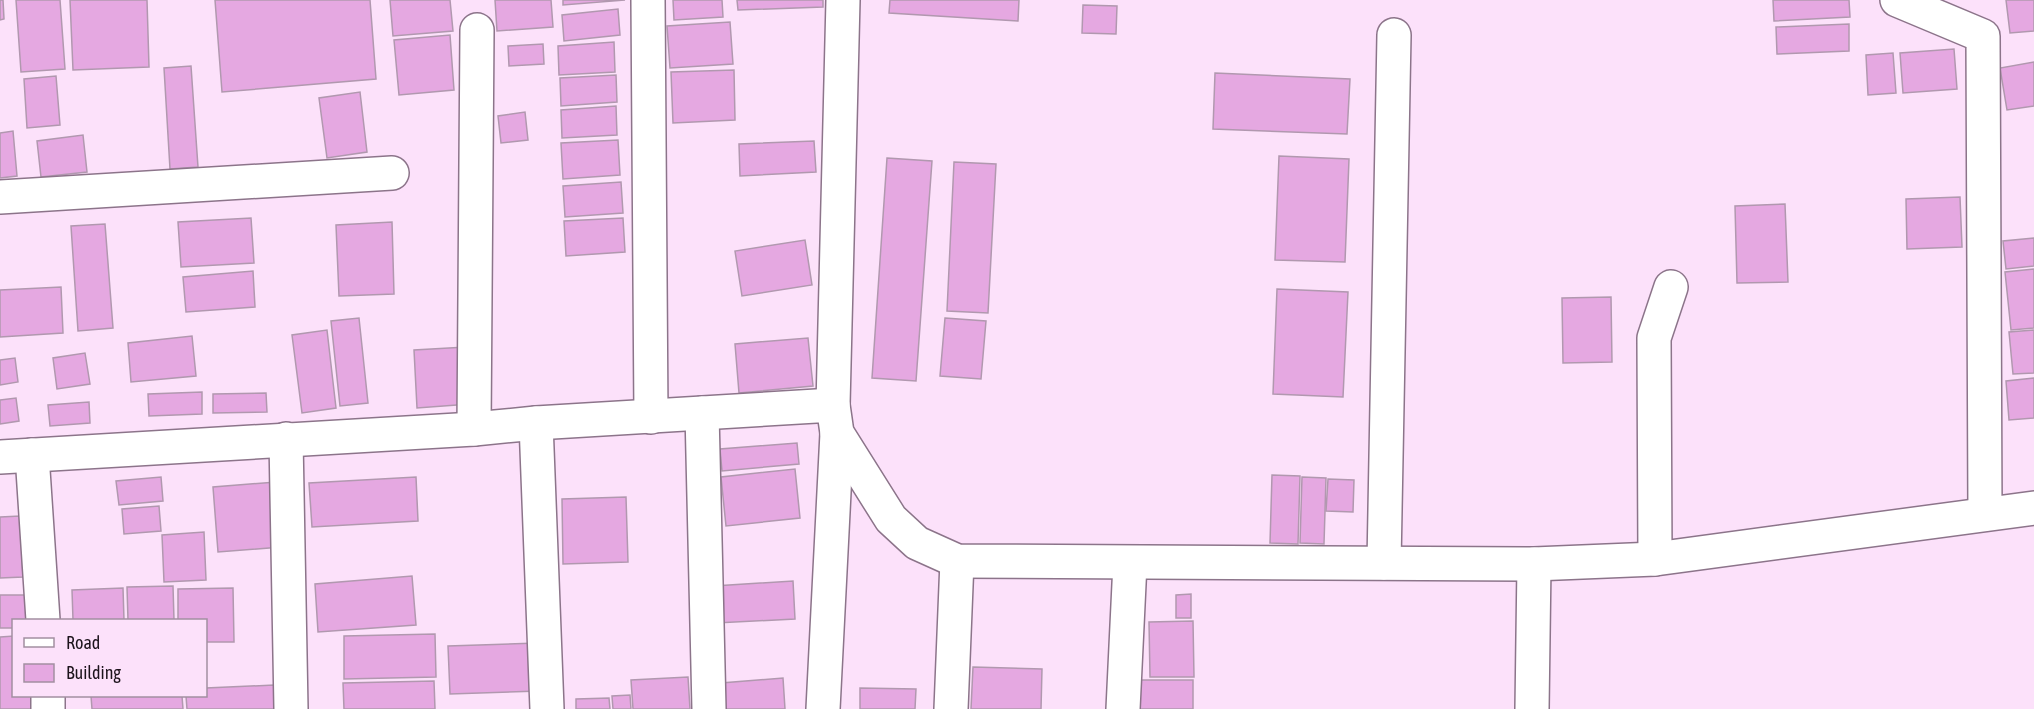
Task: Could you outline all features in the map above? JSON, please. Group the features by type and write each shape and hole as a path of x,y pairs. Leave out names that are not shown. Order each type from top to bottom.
{"street":[{"path":"648,0 651,417"},
{"path":"823,709 835,419 843,0"},
{"path":"1897,0 1983,36 1986,514"},
{"path":"474,429 477,30"},
{"path":"1384,564 1394,35"},
{"path":"0,197 392,173"},
{"path":"1655,559 1654,338 1671,287"},
{"path":"702,413 709,709"},
{"path":"0,458 702,413 835,419"},
{"path":"835,419 891,519 917,543 957,561 1534,564 1655,559 2034,508"},
{"path":"536,423 548,709"},
{"path":"286,439 291,709"},
{"path":"32,455 43,619"},
{"path":"951,709 957,561"},
{"path":"1123,709 1130,563"},
{"path":"1532,709 1534,564"}],"building":[{"path":"0,0 3,0 4,19 0,20"},
{"path":"16,0 60,0 65,69 21,72"},
{"path":"70,0 147,0 149,67 73,70"},
{"path":"215,0 370,0 376,79 222,92"},
{"path":"390,0 450,0 453,31 393,36"},
{"path":"495,0 551,0 553,27 497,31"},
{"path":"563,0 625,0 563,5"},
{"path":"673,0 722,0 723,17 674,20"},
{"path":"737,0 823,0 823,7 738,10"},
{"path":"890,0 1019,0 1018,21 889,13"},
{"path":"1773,0 1849,0 1850,17 1774,21"},
{"path":"2006,0 2034,0 2034,31 2010,33"},
{"path":"1083,5 1117,6 1116,34 1082,33"},
{"path":"618,9 620,35 564,41 562,15"},
{"path":"730,22 733,64 670,68 667,26"},
{"path":"1849,24 1849,51 1777,54 1776,27"},
{"path":"450,35 454,90 399,95 394,40"},
{"path":"614,42 615,72 559,75 558,46"},
{"path":"543,44 544,64 509,66 508,46"},
{"path":"1954,49 1957,89 1903,93 1900,53"},
{"path":"1893,53 1896,93 1868,95 1866,55"},
{"path":"2034,62 2034,106 2007,110 2000,68"},
{"path":"191,66 198,167 170,169 164,68"},
{"path":"734,70 735,120 673,123 671,72"},
{"path":"1215,73 1350,79 1347,134 1213,129"},
{"path":"616,75 617,102 561,106 560,78"},
{"path":"56,76 60,125 27,128 24,79"},
{"path":"360,92 367,152 327,158 319,98"},
{"path":"616,106 617,135 562,138 561,110"},
{"path":"525,112 528,140 501,143 498,116"},
{"path":"13,131 17,176 0,178 0,133"},
{"path":"83,135 87,172 41,177 37,141"},
{"path":"618,140 620,175 563,179 561,143"},
{"path":"814,141 816,172 740,176 739,144"},
{"path":"1279,156 1349,159 1345,262 1275,260"},
{"path":"887,158 932,161 916,381 872,378"},
{"path":"954,162 996,164 988,313 947,311"},
{"path":"621,182 623,213 565,217 563,186"},
{"path":"1960,197 1962,247 1907,249 1906,199"},
{"path":"1785,204 1788,282 1737,283 1735,206"},
{"path":"251,218 254,263 181,267 178,222"},
{"path":"623,218 625,252 566,256 564,221"},
{"path":"392,222 394,294 339,296 336,225"},
{"path":"105,224 113,328 78,331 71,226"},
{"path":"2034,238 2034,266 2006,269 2003,241"},
{"path":"805,240 812,285 742,296 735,251"},
{"path":"2034,269 2034,328 2011,330 2005,272"},
{"path":"253,271 255,307 186,312 183,277"},
{"path":"61,287 63,333 0,337 0,290"},
{"path":"1277,289 1348,292 1343,397 1273,394"},
{"path":"1611,297 1612,362 1563,363 1562,298"},
{"path":"359,318 368,403 340,406 331,321"},
{"path":"945,318 986,321 981,379 940,376"},
{"path":"327,330 336,408 302,413 292,335"},
{"path":"2034,330 2034,373 2013,374 2009,332"},
{"path":"192,336 196,376 131,382 128,343"},
{"path":"808,338 813,386 739,393 735,344"},
{"path":"466,347 470,404 417,408 414,350"},
{"path":"85,353 90,384 57,389 53,358"},
{"path":"15,358 18,382 0,385 0,360"},
{"path":"2034,378 2034,418 2009,420 2006,381"},
{"path":"202,392 202,414 149,416 148,394"},
{"path":"266,393 267,412 213,413 213,394"},
{"path":"16,398 19,421 0,424 0,400"},
{"path":"89,402 90,423 50,426 48,405"},
{"path":"797,443 799,464 722,471 720,449"},
{"path":"795,469 800,518 726,526 721,477"},
{"path":"1272,475 1300,476 1298,544 1270,543"},
{"path":"161,477 163,501 119,505 116,481"},
{"path":"416,477 418,521 312,527 309,483"},
{"path":"1302,477 1326,478 1324,544 1300,543"},
{"path":"1328,479 1354,480 1353,512 1326,511"},
{"path":"276,482 281,547 218,552 213,487"},
{"path":"626,497 628,562 563,564 562,499"},
{"path":"159,506 161,531 124,534 122,509"},
{"path":"20,516 23,577 0,578 0,517"},
{"path":"204,532 206,580 164,582 162,535"},
{"path":"412,576 416,625 318,632 315,584"},
{"path":"793,581 795,619 716,623 714,586"},
{"path":"173,586 174,619 128,619 127,587"},
{"path":"123,588 124,619 73,619 72,590"},
{"path":"233,588 234,642 207,642 207,619 178,619 178,589"},
{"path":"1191,594 1191,618 1176,618 1176,595"},
{"path":"0,595 31,595 31,619 12,619 12,628 0,628"},
{"path":"1193,621 1194,677 1150,677 1149,622"},
{"path":"435,634 436,677 344,679 344,636"},
{"path":"12,636 12,697 35,697 36,709 0,709 0,637"},
{"path":"537,643 539,691 450,694 448,646"},
{"path":"973,667 1042,669 1041,709 971,709"},
{"path":"688,677 690,709 633,709 631,680"},
{"path":"783,678 785,709 723,709 721,683"},
{"path":"1139,680 1193,680 1193,709 1139,709"},
{"path":"434,681 435,709 344,709 343,683"},
{"path":"274,685 276,709 187,709 186,697 207,697 207,688"},
{"path":"860,688 916,689 915,709 860,709"},
{"path":"630,695 631,709 613,709 612,696"},
{"path":"91,697 182,697 183,709 92,709"},
{"path":"609,698 610,709 576,709 576,699"}]}
